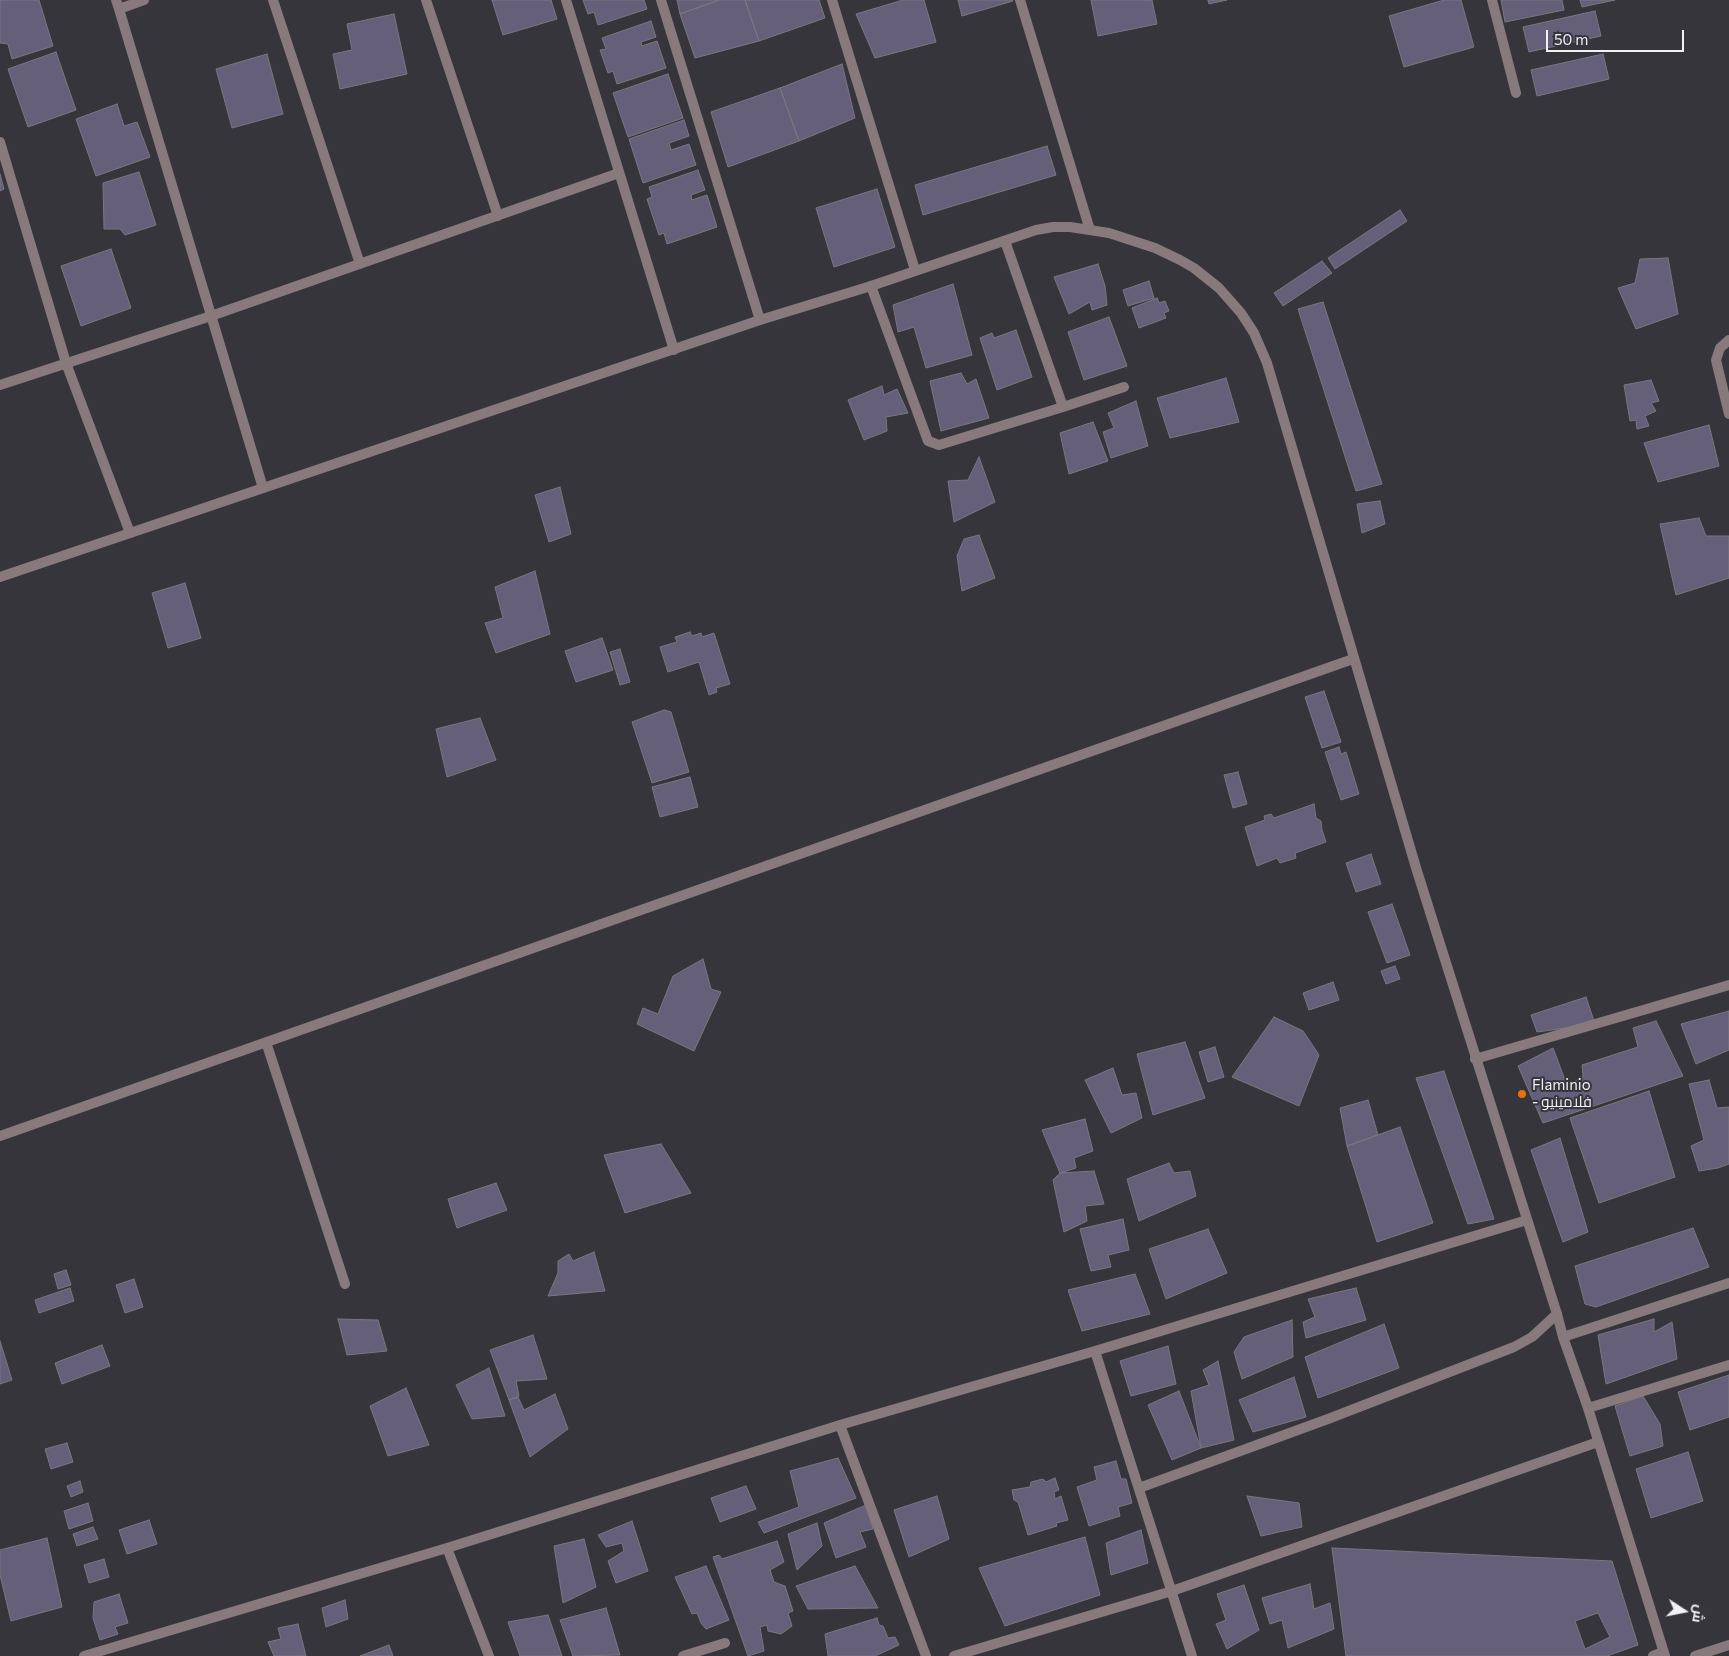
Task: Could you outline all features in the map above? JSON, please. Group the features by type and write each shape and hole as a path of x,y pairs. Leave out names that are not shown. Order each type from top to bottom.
{"street":[{"path":"144,0 117,4 263,488"},
{"path":"273,0 360,264"},
{"path":"426,0 498,216"},
{"path":"566,0 674,350"},
{"path":"661,0 760,320"},
{"path":"832,0 914,270"},
{"path":"1020,0 1090,230"},
{"path":"1492,0 1516,93"},
{"path":"0,142 66,363 130,532"},
{"path":"0,385 211,316 620,173"},
{"path":"0,577 760,320 871,286 914,270 1045,228 1070,227 1127,238 1156,248 1200,272 1219,288 1241,313 1254,333 1266,363 1353,659 1475,1059 1557,1314 1562,1337 1588,1408 1660,1655"},
{"path":"1005,241 1058,387 1063,407"},
{"path":"871,286 928,441 938,445 1124,387"},
{"path":"1729,340 1720,348 1716,360 1729,414"},
{"path":"0,1136 1353,659"},
{"path":"1475,1059 1729,984"},
{"path":"266,1042 345,1284"},
{"path":"84,1656 447,1548 840,1425 1526,1220"},
{"path":"1562,1337 1729,1283"},
{"path":"1139,1488 1514,1347 1532,1337 1557,1314"},
{"path":"1095,1350 1192,1656"},
{"path":"1588,1408 1729,1365"},
{"path":"840,1425 926,1656"},
{"path":"954,1656 1172,1591 1598,1442"},
{"path":"447,1548 489,1656"},
{"path":"683,1656 725,1643"},
{"path":"1695,1656 1729,1645"}],"building":[{"path":"0,0 39,0 53,46 12,59 8,44 0,43"},
{"path":"492,0 551,0 557,19 503,35"},
{"path":"583,0 644,0 647,9 598,25 594,12 588,14"},
{"path":"677,0 719,0 680,14"},
{"path":"719,0 745,0 759,41 695,58 680,14"},
{"path":"745,0 819,0 825,18 759,41"},
{"path":"903,0 924,0 936,42 875,58 856,14"},
{"path":"958,0 1012,0 1013,1 962,16"},
{"path":"1091,0 1152,0 1157,24 1098,36"},
{"path":"1208,0 1227,0 1209,4"},
{"path":"1444,0 1461,0 1474,47 1404,67 1389,16"},
{"path":"1501,0 1562,0 1564,10 1505,22"},
{"path":"1580,0 1615,0 1582,7"},
{"path":"1595,11 1601,36 1529,52 1523,27"},
{"path":"394,14 407,74 340,89 333,54 352,50 347,24"},
{"path":"651,21 656,37 641,42 642,46 657,41 666,68 617,84 613,71 608,73 600,50 606,49 602,38"},
{"path":"56,52 76,110 28,127 8,69"},
{"path":"267,54 283,114 232,128 216,69"},
{"path":"1603,54 1609,79 1537,96 1531,70"},
{"path":"842,64 855,118 799,141 780,88"},
{"path":"668,74 683,118 628,137 613,93"},
{"path":"780,88 799,141 728,167 711,112"},
{"path":"117,104 124,126 137,122 150,157 96,176 76,119"},
{"path":"684,120 689,136 669,143 671,150 689,144 696,165 643,183 629,139"},
{"path":"1047,146 1056,175 923,215 915,185"},
{"path":"698,170 705,190 691,195 692,200 707,195 717,227 667,244 664,233 659,235 647,199 652,197 649,187"},
{"path":"139,172 156,225 125,235 120,229 104,229 103,183"},
{"path":"0,174 4,189 0,191"},
{"path":"877,189 895,247 834,267 816,208"},
{"path":"1400,210 1407,221 1335,269 1328,258"},
{"path":"111,249 131,308 81,326 61,266"},
{"path":"1668,258 1678,314 1636,329 1618,288 1635,283 1640,259"},
{"path":"1322,261 1332,273 1283,306 1274,293"},
{"path":"1098,264 1105,286 1107,305 1092,310 1090,302 1069,314 1054,277"},
{"path":"1149,281 1154,298 1128,306 1123,290"},
{"path":"953,284 972,355 926,368 914,327 898,332 893,305"},
{"path":"1157,298 1159,303 1165,301 1169,311 1164,313 1166,318 1139,328 1132,308"},
{"path":"1323,302 1382,484 1356,491 1298,309"},
{"path":"1109,317 1127,366 1084,380 1068,332"},
{"path":"1016,330 1032,377 997,390 980,338 992,333 994,338"},
{"path":"961,373 967,384 976,379 989,418 941,431 930,381"},
{"path":"1226,378 1239,422 1170,438 1157,398"},
{"path":"1651,380 1659,401 1651,403 1656,411 1645,416 1649,426 1637,429 1636,420 1630,421 1624,385"},
{"path":"882,386 884,395 897,389 908,413 886,417 887,431 864,440 848,400"},
{"path":"1136,401 1148,446 1111,458 1103,432 1114,428 1108,413"},
{"path":"1093,422 1108,461 1069,474 1060,433"},
{"path":"1709,425 1719,466 1658,482 1644,443"},
{"path":"979,457 995,502 954,522 948,481 968,480"},
{"path":"560,487 571,534 549,542 535,495"},
{"path":"1380,501 1385,524 1362,533 1357,504"},
{"path":"1699,518 1706,536 1729,536 1729,578 1676,595 1660,524"},
{"path":"979,535 995,578 962,591 957,556 964,539"},
{"path":"535,571 550,634 496,653 485,623 503,618 495,587"},
{"path":"185,583 201,638 168,648 152,593"},
{"path":"690,632 692,636 701,633 702,637 714,633 730,684 716,688 717,692 709,695 699,662 668,672 660,647 677,642 675,637"},
{"path":"602,638 613,670 576,682 565,651"},
{"path":"620,649 630,682 620,685 610,652"},
{"path":"1324,691 1341,742 1322,748 1305,697"},
{"path":"664,710 671,712 689,772 652,783 632,722"},
{"path":"480,718 496,760 447,777 436,729"},
{"path":"1339,747 1341,754 1346,752 1359,794 1341,800 1325,752"},
{"path":"1238,772 1247,804 1233,808 1224,775"},
{"path":"690,777 698,807 660,817 652,787"},
{"path":"1314,804 1316,818 1321,821 1326,842 1295,853 1296,858 1280,863 1277,858 1257,866 1245,827 1265,820 1264,816 1271,814 1274,818"},
{"path":"1371,854 1381,884 1356,892 1346,863"},
{"path":"1392,904 1410,955 1387,963 1368,912"},
{"path":"703,959 711,989 721,992 694,1051 637,1024 643,1008 658,1014 673,976"},
{"path":"1395,966 1400,979 1386,984 1381,971"},
{"path":"1333,982 1339,1000 1309,1010 1303,993"},
{"path":"1586,997 1595,1024 1537,1032 1531,1015"},
{"path":"1729,1011 1729,1050 1696,1064 1681,1024"},
{"path":"1274,1017 1303,1031 1319,1055 1299,1106 1232,1077"},
{"path":"1656,1021 1683,1076 1543,1123 1518,1066 1553,1048 1567,1085 1583,1077 1582,1065 1638,1047 1633,1028"},
{"path":"1185,1042 1205,1098 1153,1115 1137,1054"},
{"path":"1215,1047 1224,1077 1208,1082 1199,1052"},
{"path":"1113,1068 1122,1095 1136,1093 1142,1118 1111,1133 1085,1080"},
{"path":"1444,1071 1494,1219 1468,1224 1416,1078"},
{"path":"1709,1080 1717,1108 1729,1107 1729,1164 1699,1171 1691,1146 1704,1140 1689,1084"},
{"path":"1649,1091 1675,1177 1599,1203 1570,1118"},
{"path":"1368,1100 1378,1135 1347,1146 1340,1108"},
{"path":"1085,1119 1093,1151 1074,1158 1076,1168 1060,1173 1042,1130"},
{"path":"1400,1127 1433,1223 1377,1242 1347,1146"},
{"path":"1560,1138 1588,1232 1563,1242 1531,1150"},
{"path":"661,1144 691,1193 625,1213 604,1155"},
{"path":"1169,1163 1174,1173 1190,1171 1196,1196 1139,1221 1127,1179"},
{"path":"1094,1171 1104,1204 1085,1206 1087,1221 1064,1232 1053,1180 1060,1173"},
{"path":"496,1183 507,1210 457,1228 448,1199"},
{"path":"1123,1219 1129,1250 1108,1255 1111,1267 1091,1271 1080,1229"},
{"path":"1693,1228 1709,1267 1596,1307 1585,1304 1575,1266"},
{"path":"1208,1229 1227,1273 1166,1299 1149,1249"},
{"path":"594,1252 605,1291 548,1296 558,1273 558,1261 569,1254 573,1261"},
{"path":"66,1270 71,1285 58,1289 54,1274"},
{"path":"1135,1274 1150,1314 1082,1331 1068,1290"},
{"path":"134,1279 143,1307 125,1313 116,1285"},
{"path":"70,1288 74,1301 39,1313 35,1300"},
{"path":"1356,1288 1366,1320 1306,1338 1303,1322 1315,1317 1308,1299"},
{"path":"338,1319 378,1320 387,1351 347,1355"},
{"path":"1654,1319 1654,1332 1672,1322 1677,1359 1606,1384 1598,1335"},
{"path":"1292,1320 1293,1357 1242,1379 1234,1352 1244,1337"},
{"path":"1384,1324 1399,1368 1318,1398 1305,1357"},
{"path":"533,1335 547,1379 516,1381 519,1396 509,1400 490,1350"},
{"path":"0,1341 12,1380 0,1384"},
{"path":"102,1345 110,1366 62,1384 55,1363"},
{"path":"1168,1346 1176,1384 1131,1396 1120,1361"},
{"path":"1218,1361 1234,1440 1201,1448 1191,1391 1209,1385 1203,1370"},
{"path":"489,1368 505,1416 472,1419 456,1385"},
{"path":"1729,1375 1729,1417 1690,1430 1678,1392"},
{"path":"1294,1377 1306,1417 1253,1432 1239,1400"},
{"path":"406,1388 429,1445 388,1456 370,1406"},
{"path":"1179,1391 1201,1448 1172,1460 1148,1405"},
{"path":"555,1394 568,1429 530,1457 509,1400 518,1397 524,1410"},
{"path":"1643,1396 1660,1424 1663,1446 1630,1456 1615,1406"},
{"path":"67,1443 73,1462 51,1469 45,1449"},
{"path":"1688,1452 1703,1501 1651,1518 1636,1469"},
{"path":"838,1458 856,1498 764,1533 758,1522 799,1507 790,1471"},
{"path":"1116,1461 1121,1479 1126,1479 1132,1503 1118,1507 1120,1516 1089,1526 1077,1487 1097,1480 1094,1467"},
{"path":"1055,1478 1059,1490 1054,1492 1055,1499 1061,1496 1068,1520 1056,1523 1057,1526 1028,1535 1018,1502 1014,1500 1012,1490 1030,1487 1031,1482 1043,1479 1046,1482"},
{"path":"80,1481 83,1492 71,1497 67,1486"},
{"path":"746,1486 756,1509 720,1522 711,1498"},
{"path":"937,1496 949,1539 909,1557 894,1510"},
{"path":"1247,1496 1299,1503 1302,1527 1261,1536"},
{"path":"88,1503 93,1521 69,1529 64,1511"},
{"path":"866,1505 873,1529 860,1532 866,1547 836,1558 824,1523"},
{"path":"149,1520 157,1544 127,1554 119,1530"},
{"path":"632,1521 648,1571 616,1583 608,1561 624,1551 622,1543 606,1547 598,1535"},
{"path":"817,1523 822,1546 797,1570 788,1534"},
{"path":"93,1527 98,1539 77,1546 73,1534"},
{"path":"1141,1530 1148,1563 1111,1575 1106,1543"},
{"path":"1085,1537 1100,1595 1005,1626 979,1568"},
{"path":"47,1538 62,1607 11,1621 0,1575 0,1550"},
{"path":"584,1539 596,1587 563,1603 554,1546"},
{"path":"777,1541 784,1562 770,1570 774,1582 785,1586 793,1611 788,1613 792,1626 781,1634 768,1631 767,1625 760,1627 764,1651 748,1656 713,1557 719,1555 722,1559"},
{"path":"1332,1548 1612,1561 1638,1645 1607,1656 1346,1656"},
{"path":"104,1559 109,1577 89,1583 84,1565"},
{"path":"706,1566 729,1620 706,1629 697,1613 692,1614 675,1577"},
{"path":"855,1566 878,1608 808,1609 796,1586"},
{"path":"1310,1584 1314,1609 1330,1603 1334,1629 1288,1648 1282,1620 1270,1624 1262,1598"},
{"path":"1244,1585 1259,1630 1227,1649 1216,1624 1226,1620 1217,1594"},
{"path":"119,1594 128,1623 115,1627 118,1634 100,1640 93,1618 94,1602"},
{"path":"345,1600 348,1619 326,1627 322,1608"},
{"path":"606,1608 620,1655 573,1656 560,1620"},
{"path":"1598,1613 1610,1637 1585,1649 1575,1621"},
{"path":"548,1615 562,1656 520,1656 508,1622"},
{"path":"877,1618 879,1625 883,1626 888,1638 895,1637 899,1645 875,1656 828,1656 825,1634"},
{"path":"298,1624 306,1656 274,1656 268,1642 281,1639 278,1628"},
{"path":"389,1645 393,1656 360,1656"}],"place":[{"name":"Flaminio - فلامينيو","path":"1522,1094"}]}
